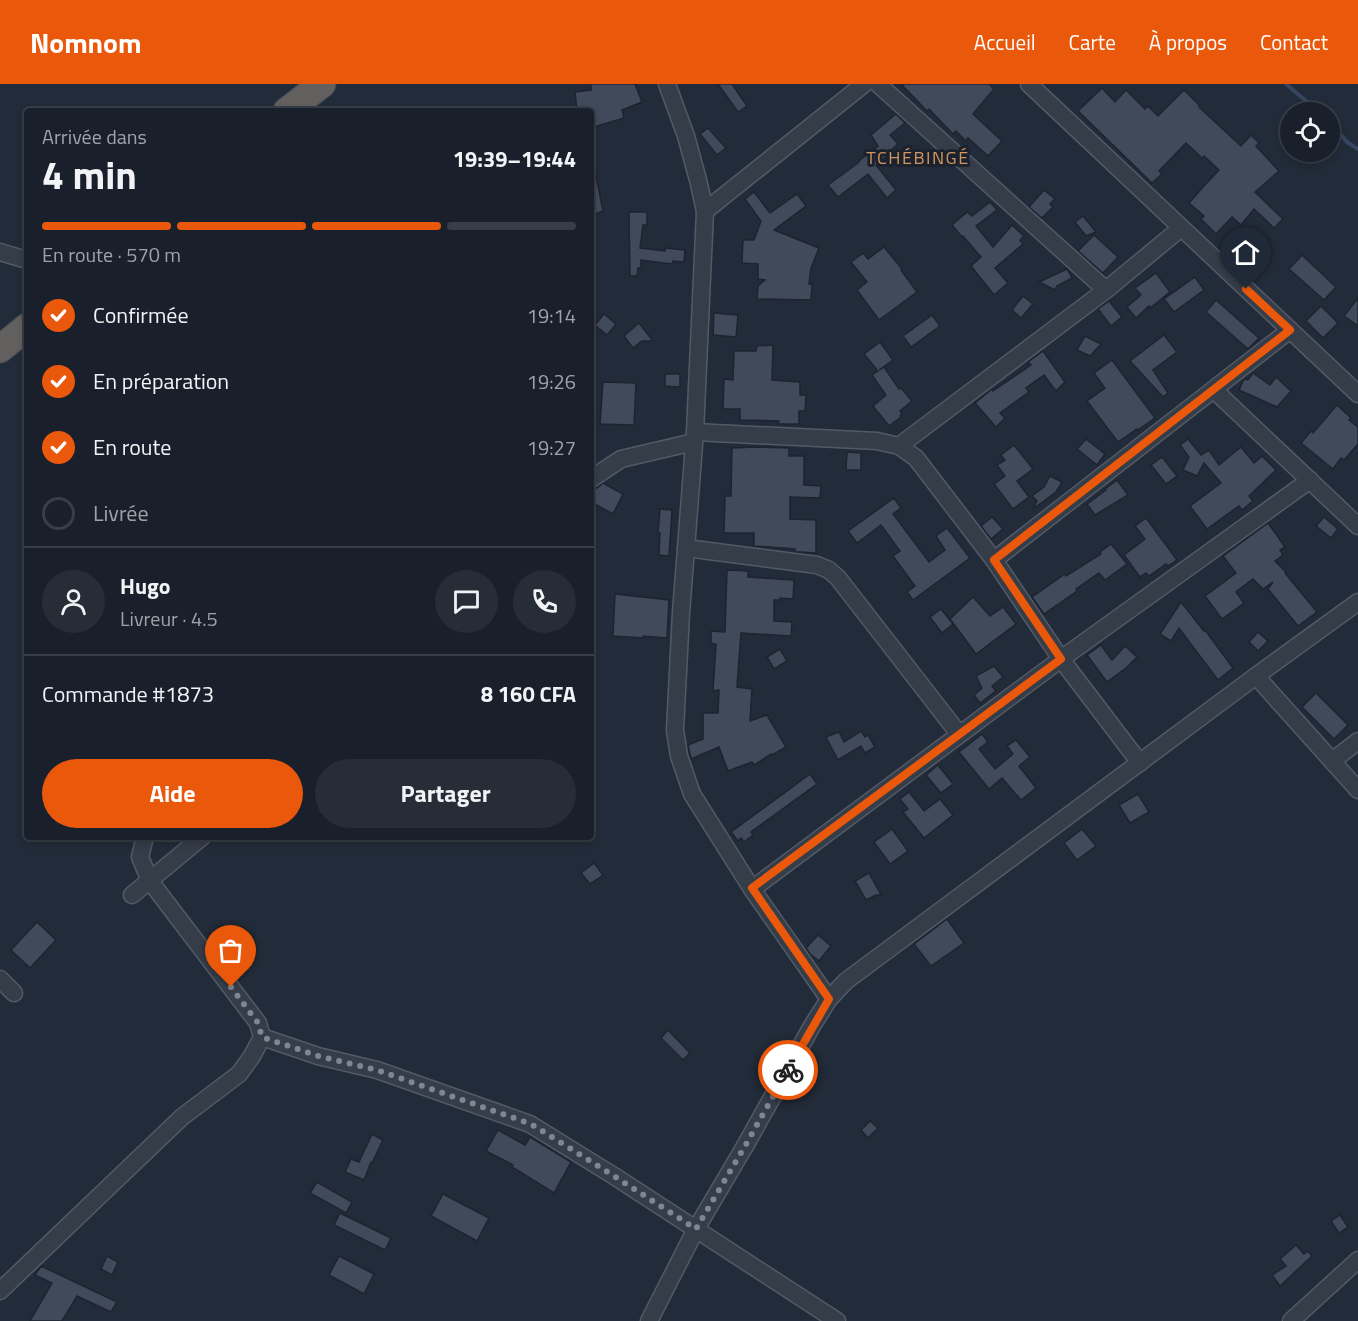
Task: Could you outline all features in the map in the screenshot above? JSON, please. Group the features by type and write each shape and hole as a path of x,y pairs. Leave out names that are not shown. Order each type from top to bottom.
{"highway":[{"path":"291,108 322,84"},
{"path":"0,349 24,329"}],"street":[{"path":"667,84 686,136 705,211 694,437 675,730 679,756 692,794 752,888 829,999"},
{"path":"705,211 864,84"},
{"path":"878,84 1106,290"},
{"path":"1029,84 1358,394"},
{"path":"900,446 1106,290 1181,228"},
{"path":"0,252 24,259"},
{"path":"994,560 1290,330"},
{"path":"1214,390 1358,526"},
{"path":"594,477 621,459 694,437 877,441 900,446 916,458 994,560 1061,659 1140,763"},
{"path":"752,888 1061,659 1310,480"},
{"path":"686,548 817,565 829,570 838,578 959,734"},
{"path":"649,1321 696,1229 829,999 846,981 1358,602"},
{"path":"1256,676 1358,790"},
{"path":"1332,761 1358,741"},
{"path":"0,1291 182,1117 239,1074 262,1037 258,1023 150,881 140,857 144,840"},
{"path":"132,895 198,840"},
{"path":"0,979 14,993"},
{"path":"262,1037 318,1056 377,1070 531,1124 837,1321"},
{"path":"1291,1321 1358,1260"}],"building":[{"path":"591,84 635,84 642,102 622,110 624,118 594,127 594,108 577,108 575,92 591,90"},
{"path":"718,84 732,84 747,106 738,112"},
{"path":"901,84 989,84 994,89 973,114 1002,141 988,156 968,138 966,141 956,131 953,134"},
{"path":"1102,88 1115,102 1126,90 1145,109 1148,106 1158,116 1184,90 1241,146 1251,135 1259,143 1256,146 1279,171 1255,192 1283,219 1274,228 1254,209 1241,225 1232,217 1216,234 1201,219 1204,216 1189,203 1219,170 1186,143 1159,171 1162,174 1152,183 1078,111"},
{"path":"896,114 905,123 890,135 898,144 876,165 896,190 887,198 868,174 838,197 828,185 878,146 871,135"},
{"path":"708,128 726,148 717,155 700,134"},
{"path":"594,176 596,176 603,211 594,215"},
{"path":"1044,190 1055,199 1050,204 1053,207 1042,218 1029,207"},
{"path":"754,192 770,213 797,194 806,206 774,230 819,248 811,268 809,284 812,284 811,300 757,299 758,286 765,280 758,279 758,264 742,263 743,240 754,240 761,221 745,199"},
{"path":"990,202 997,210 976,226 993,247 1012,225 1024,236 1020,240 1023,244 995,268 1008,283 994,295 971,266 981,257 952,225 967,212 972,216"},
{"path":"629,212 647,212 647,225 643,225 640,248 665,251 665,248 685,250 684,262 673,261 672,264 641,260 641,268 638,268 637,276 630,276"},
{"path":"1083,216 1096,232 1086,236 1075,222"},
{"path":"1094,235 1118,257 1103,273 1078,251"},
{"path":"884,247 917,292 879,320 857,290 867,282 851,262 863,253 868,259"},
{"path":"1302,255 1336,287 1324,300 1289,269"},
{"path":"1067,269 1072,278 1057,286 1055,290 1039,282"},
{"path":"1156,273 1170,292 1136,318 1127,307 1141,295 1135,288"},
{"path":"1195,277 1204,290 1174,312 1164,299"},
{"path":"1023,296 1033,304 1021,318 1012,310"},
{"path":"1358,298 1358,326 1344,316"},
{"path":"1216,300 1259,338 1248,349 1206,312"},
{"path":"1109,301 1122,317 1111,326 1098,309"},
{"path":"1321,306 1338,323 1323,338 1306,321"},
{"path":"714,313 738,315 736,337 713,335"},
{"path":"604,314 616,324 607,335 595,325"},
{"path":"932,315 940,326 911,347 903,336"},
{"path":"639,323 653,341 642,341 633,348 624,336"},
{"path":"1164,335 1177,352 1153,370 1168,393 1163,397 1130,361"},
{"path":"1085,336 1101,344 1090,356 1077,350"},
{"path":"880,342 893,360 879,370 884,367 899,389 901,388 912,401 900,411 901,417 889,426 873,406 886,395 872,375 878,371 864,354"},
{"path":"773,345 772,380 800,382 800,395 806,395 805,411 799,411 799,424 740,420 740,409 723,409 724,379 733,380 734,351 756,351 757,346"},
{"path":"1043,351 1065,382 1056,391 1044,375 1026,388 1029,392 1000,413 1005,418 996,427 975,403 992,389 993,391 1031,365 1028,362"},
{"path":"1112,360 1155,418 1118,442 1087,401 1105,388 1094,373"},
{"path":"1253,373 1270,385 1276,377 1291,391 1277,407 1239,390 1244,379 1248,380"},
{"path":"665,374 680,374 680,387 665,386"},
{"path":"603,382 636,383 634,425 600,424"},
{"path":"1337,405 1358,427 1358,444 1344,460 1341,458 1333,469 1301,443 1311,431 1313,433"},
{"path":"1086,439 1105,454 1097,465 1077,449"},
{"path":"1188,439 1201,455 1209,450 1219,465 1241,447 1254,463 1262,456 1276,470 1249,496 1253,501 1242,510 1239,506 1207,529 1190,506 1221,483 1204,463 1197,476 1183,470 1189,457 1180,445"},
{"path":"1014,445 1033,469 1017,481 1029,497 1013,509 994,484 1005,476 997,465 1005,460 1001,455"},
{"path":"732,448 789,448 789,456 804,456 804,485 821,486 820,498 790,497 790,519 816,520 816,553 754,546 754,533 724,533 725,496 731,496"},
{"path":"847,452 861,453 861,470 846,470"},
{"path":"1162,457 1177,476 1166,484 1151,465"},
{"path":"1050,476 1062,482 1056,492 1033,509 1037,501 1032,496 1044,487"},
{"path":"1117,480 1128,495 1095,515 1087,504"},
{"path":"603,483 623,494 613,514 594,504 594,488"},
{"path":"894,498 901,508 893,514 929,562 945,550 936,536 947,528 970,558 913,600 907,592 915,586 893,556 900,551 881,525 857,543 848,531"},
{"path":"660,509 672,510 669,556 659,555"},
{"path":"992,517 1003,529 991,539 981,526"},
{"path":"1324,517 1338,529 1331,538 1316,526"},
{"path":"1146,518 1177,560 1168,566 1166,564 1149,576 1146,573 1140,577 1124,555 1145,539 1135,526"},
{"path":"1268,523 1285,547 1280,550 1283,555 1275,561 1317,612 1298,626 1268,589 1273,582 1263,589 1253,579 1236,592 1244,603 1222,619 1205,596 1236,573 1223,556"},
{"path":"1111,544 1127,564 1105,580 1099,573 1044,614 1032,597 1065,574 1066,576 1101,554 1100,552"},
{"path":"727,570 748,571 748,577 794,580 793,599 774,600 774,621 792,622 791,636 741,633 737,687 752,689 750,721 767,715 786,747 754,765 752,762 728,771 719,747 691,759 688,745 703,739 703,713 718,713 719,690 713,691 716,644 711,643 711,631 725,632"},
{"path":"615,594 669,600 667,638 613,636"},
{"path":"973,597 990,616 1003,607 1016,624 976,654 950,619"},
{"path":"1181,602 1233,668 1218,680 1179,628 1171,641 1160,634"},
{"path":"941,609 953,624 942,633 930,617"},
{"path":"1258,632 1268,641 1258,651 1249,642"},
{"path":"1101,645 1112,660 1125,646 1137,657 1107,682 1087,655"},
{"path":"780,649 787,661 774,669 767,657"},
{"path":"994,666 1003,677 992,686 996,691 980,703 974,695 982,688 976,676"},
{"path":"1316,693 1348,725 1334,739 1302,707"},
{"path":"861,731 865,737 868,735 875,747 865,753 861,746 838,760 826,737 839,732 844,742"},
{"path":"982,734 988,742 979,749 995,769 1013,754 1007,746 1016,740 1030,757 1019,766 1036,788 1021,800 1002,778 989,789 959,752"},
{"path":"938,765 953,784 941,793 926,775"},
{"path":"810,774 817,784 751,832 753,835 744,842 741,838 738,841 731,832"},
{"path":"909,792 924,811 940,799 953,815 924,838 903,812 908,809 900,799"},
{"path":"1138,794 1149,812 1130,823 1119,805"},
{"path":"892,829 908,851 890,864 874,842"},
{"path":"1082,829 1096,846 1077,860 1064,843"},
{"path":"594,863 603,875 590,884 581,873"},
{"path":"869,873 881,895 866,900 855,881"},
{"path":"947,919 964,943 931,966 914,944"},
{"path":"37,922 56,940 30,968 11,950"},
{"path":"818,935 831,946 819,961 806,948"},
{"path":"668,1030 690,1053 683,1060 661,1038"},
{"path":"870,1121 878,1128 868,1138 861,1130"},
{"path":"498,1130 525,1145 530,1137 571,1162 554,1193 512,1167 513,1165 486,1151"},
{"path":"372,1134 383,1140 364,1180 345,1172 351,1159 359,1162"},
{"path":"317,1182 352,1202 346,1213 310,1193"},
{"path":"443,1194 489,1218 477,1241 431,1216"},
{"path":"340,1213 391,1238 385,1250 334,1225"},
{"path":"1340,1215 1348,1227 1339,1233 1331,1221"},
{"path":"1296,1245 1304,1254 1308,1251 1312,1256 1280,1286 1272,1275 1286,1266 1280,1259"},
{"path":"107,1256 118,1262 112,1275 101,1269"},
{"path":"339,1256 374,1274 364,1294 329,1275"},
{"path":"41,1266 117,1302 111,1312 77,1296 62,1321 30,1321 52,1283 35,1275"}],"waterway":[{"path":"1286,84 1307,102"},
{"path":"1340,134 1358,149"}],"way so far":[{"path":"231,987 258,1023 262,1037 318,1056 377,1070 531,1124 696,1229 788,1070"}],"district":[{"name":"TCHÉBINGÉ","path":"918,158"}],"route":[{"path":"788,1070 829,999 752,888 1061,659 994,560 1290,330 1246,289"}]}
